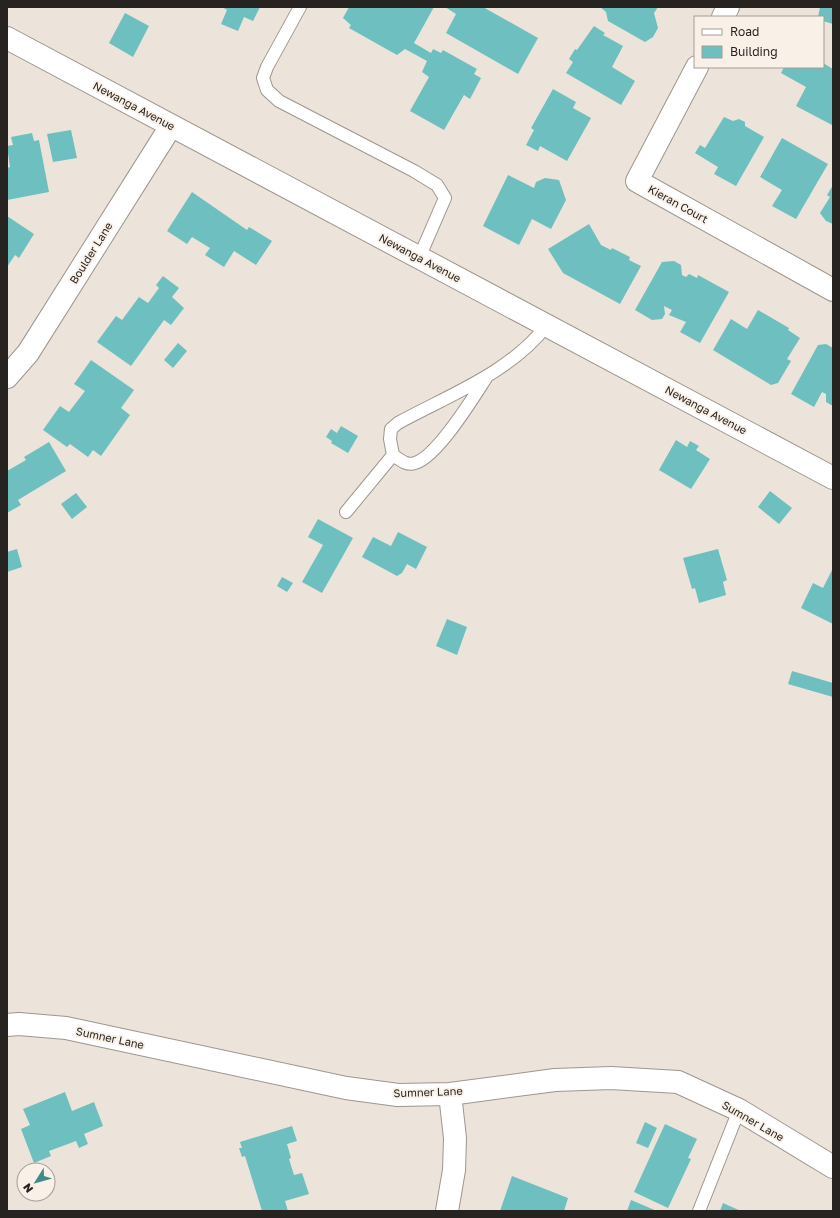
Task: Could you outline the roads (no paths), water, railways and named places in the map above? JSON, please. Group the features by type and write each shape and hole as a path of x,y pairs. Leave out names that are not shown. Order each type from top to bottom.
{"street":[{"path":"724,16 728,7"},
{"name":"Newanga Avenue","path":"7,38 833,478"},
{"name":"Kieran Court","path":"696,68 637,181 833,290"},
{"name":"Boulder Lane","path":"7,377 28,353 171,126"},
{"name":"Sumner Lane","path":"7,1025 19,1024 66,1028 346,1088 398,1095 450,1094 555,1080 611,1078 678,1082 739,1110 833,1167"},
{"path":"446,1211 454,1170 455,1138 450,1094"}],"lane":[{"path":"300,7 267,67 263,78 267,90 279,101 414,171 437,185 445,198 419,258"},
{"path":"488,375 465,410 430,455 414,464 402,462 394,455 390,439 391,429 488,375 534,342 547,325"},
{"path":"346,512 394,455"},
{"path":"699,1211 739,1110"}]}
